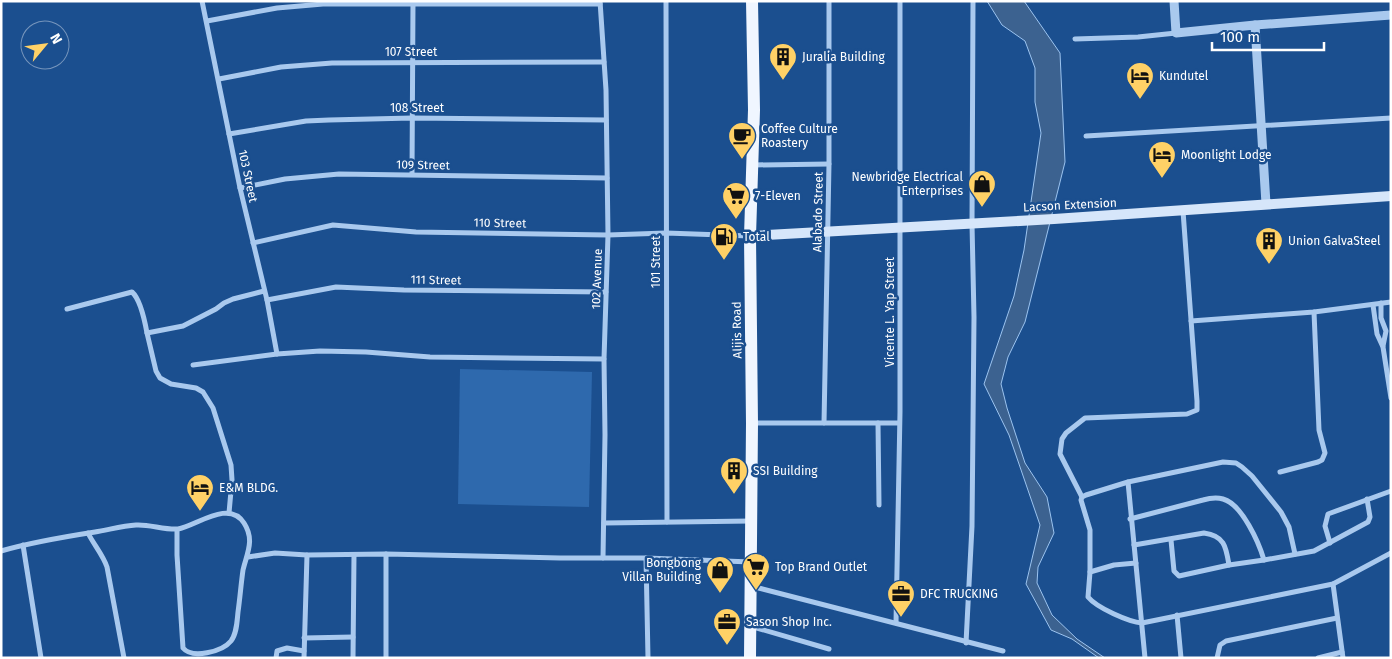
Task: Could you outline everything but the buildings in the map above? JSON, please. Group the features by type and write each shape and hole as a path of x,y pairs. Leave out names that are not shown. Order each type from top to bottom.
{"main road":[{"name":"Alijis Road","path":"750,658 752,1"},
{"name":"Lacson Extension","path":"750,236 1054,219 1391,196"}],"street":[{"name":"103 Street","path":"202,1 240,188 267,300 277,354"},
{"name":"101 Street","path":"666,1 666,522"},
{"name":"Alabado Street","path":"824,423 829,164 829,1"},
{"name":"Vicente L. Yap Street","path":"896,623 899,423 900,1"},
{"path":"966,643 972,526 974,317 972,224 973,1"},
{"path":"1174,1 1176,33"},
{"path":"207,21 297,6 412,3 600,3"},
{"path":"412,3 412,174"},
{"name":"102 Avenue","path":"600,3 604,62 608,235 604,359 604,523 602,558"},
{"path":"1075,39 1138,36 1391,15"},
{"path":"1255,25 1266,204"},
{"name":"107 Street","path":"219,79 302,64 604,62"},
{"name":"108 Street","path":"229,134 306,121 412,118 606,120"},
{"path":"1086,136 1391,118"},
{"path":"753,165 829,164"},
{"name":"109 Street","path":"240,188 304,176 358,174 607,178"},
{"path":"1182,211 1197,410 1188,414 1085,418 1066,433 1060,448 1060,454 1082,497 1081,500 1090,530 1088,597 1092,601 1132,622 1142,623 1333,584 1391,552"},
{"name":"110 Street","path":"252,243 333,225 416,232 608,235 666,233 750,236"},
{"name":"111 Street","path":"267,300 336,287 404,290 606,292"},
{"path":"147,333 183,326 229,301 264,291"},
{"path":"67,309 132,292 135,295 145,322 156,371 160,378 165,382 196,388 204,392 212,408 231,465 232,480 229,513"},
{"path":"1190,321 1314,312 1391,302"},
{"path":"1381,303 1381,318 1386,331 1383,347"},
{"path":"1372,305 1377,334 1383,347 1391,398"},
{"path":"1280,472 1318,462 1322,460 1325,453 1319,430 1314,312"},
{"path":"193,365 277,354 329,351 430,357 604,359"},
{"path":"752,423 899,423"},
{"path":"878,423 879,505"},
{"path":"1082,497 1128,482 1223,462 1236,463 1252,476 1286,520 1295,554"},
{"path":"1128,482 1130,520 1145,658"},
{"path":"1330,543 1325,526 1328,514 1391,491"},
{"path":"1130,520 1212,498 1225,499 1234,506 1247,522 1256,538 1264,560"},
{"path":"1170,540 1174,571 1179,576 1229,565 1314,551 1368,522 1370,517 1367,499"},
{"path":"1,550 136,525 177,529 209,516 229,513 237,515 244,522 248,532 248,557 244,568 236,628 232,639 223,647 215,650 193,653 185,651 183,648 177,529"},
{"path":"604,523 751,521"},
{"path":"88,533 95,547 104,557 107,567 124,658"},
{"path":"1134,545 1204,533 1217,536 1224,544 1229,565"},
{"path":"23,545 41,658"},
{"path":"248,557 275,553 307,555 386,554 646,558 751,562"},
{"path":"353,658 354,554"},
{"path":"386,554 386,658"},
{"path":"304,658 307,555"},
{"path":"646,558 648,658"},
{"path":"1090,572 1114,565 1136,563"},
{"path":"1318,658 1342,655 1333,584"},
{"path":"750,586 1003,651"},
{"path":"1177,615 1181,658"},
{"path":"1217,658 1220,645 1226,642 1337,618"},
{"path":"750,626 829,648"},
{"path":"304,638 353,637"},
{"path":"276,658 277,651 282,648 304,651"}],"shaded area":[{"path":"987,1 1024,1 1060,53 1065,162 1025,322 1008,357 1001,384 1025,463 1047,497 1054,533 1038,567 1037,583 1052,615 1077,639 1105,658 1099,658 1072,639 1051,630 1026,584 1040,525 1009,435 984,384 1014,296 1024,250 1041,133 1035,102 1035,68 1025,41 1002,25"},
{"path":"460,369 592,372 589,507 458,504"}],"place":[{"name":"Juralia Building","path":"783,81"},
{"name":"Kundutel","path":"1140,100"},
{"name":"Coffee Culture Roastery","path":"742,160"},
{"name":"Moonlight Lodge","path":"1162,179"},
{"name":"Newbridge Electrical Enterprises","path":"982,208"},
{"name":"7-Eleven","path":"736,220"},
{"name":"Total","path":"724,261"},
{"name":"Union GalvaSteel","path":"1269,265"},
{"name":"SSI Building","path":"734,495"},
{"name":"E&M BLDG.","path":"200,512"},
{"name":"Top Brand Outlet","path":"756,591"},
{"name":"Bongbong Villan Building","path":"720,594"},
{"name":"DFC TRUCKING","path":"901,618"},
{"name":"Sason Shop Inc.","path":"727,646"}]}
